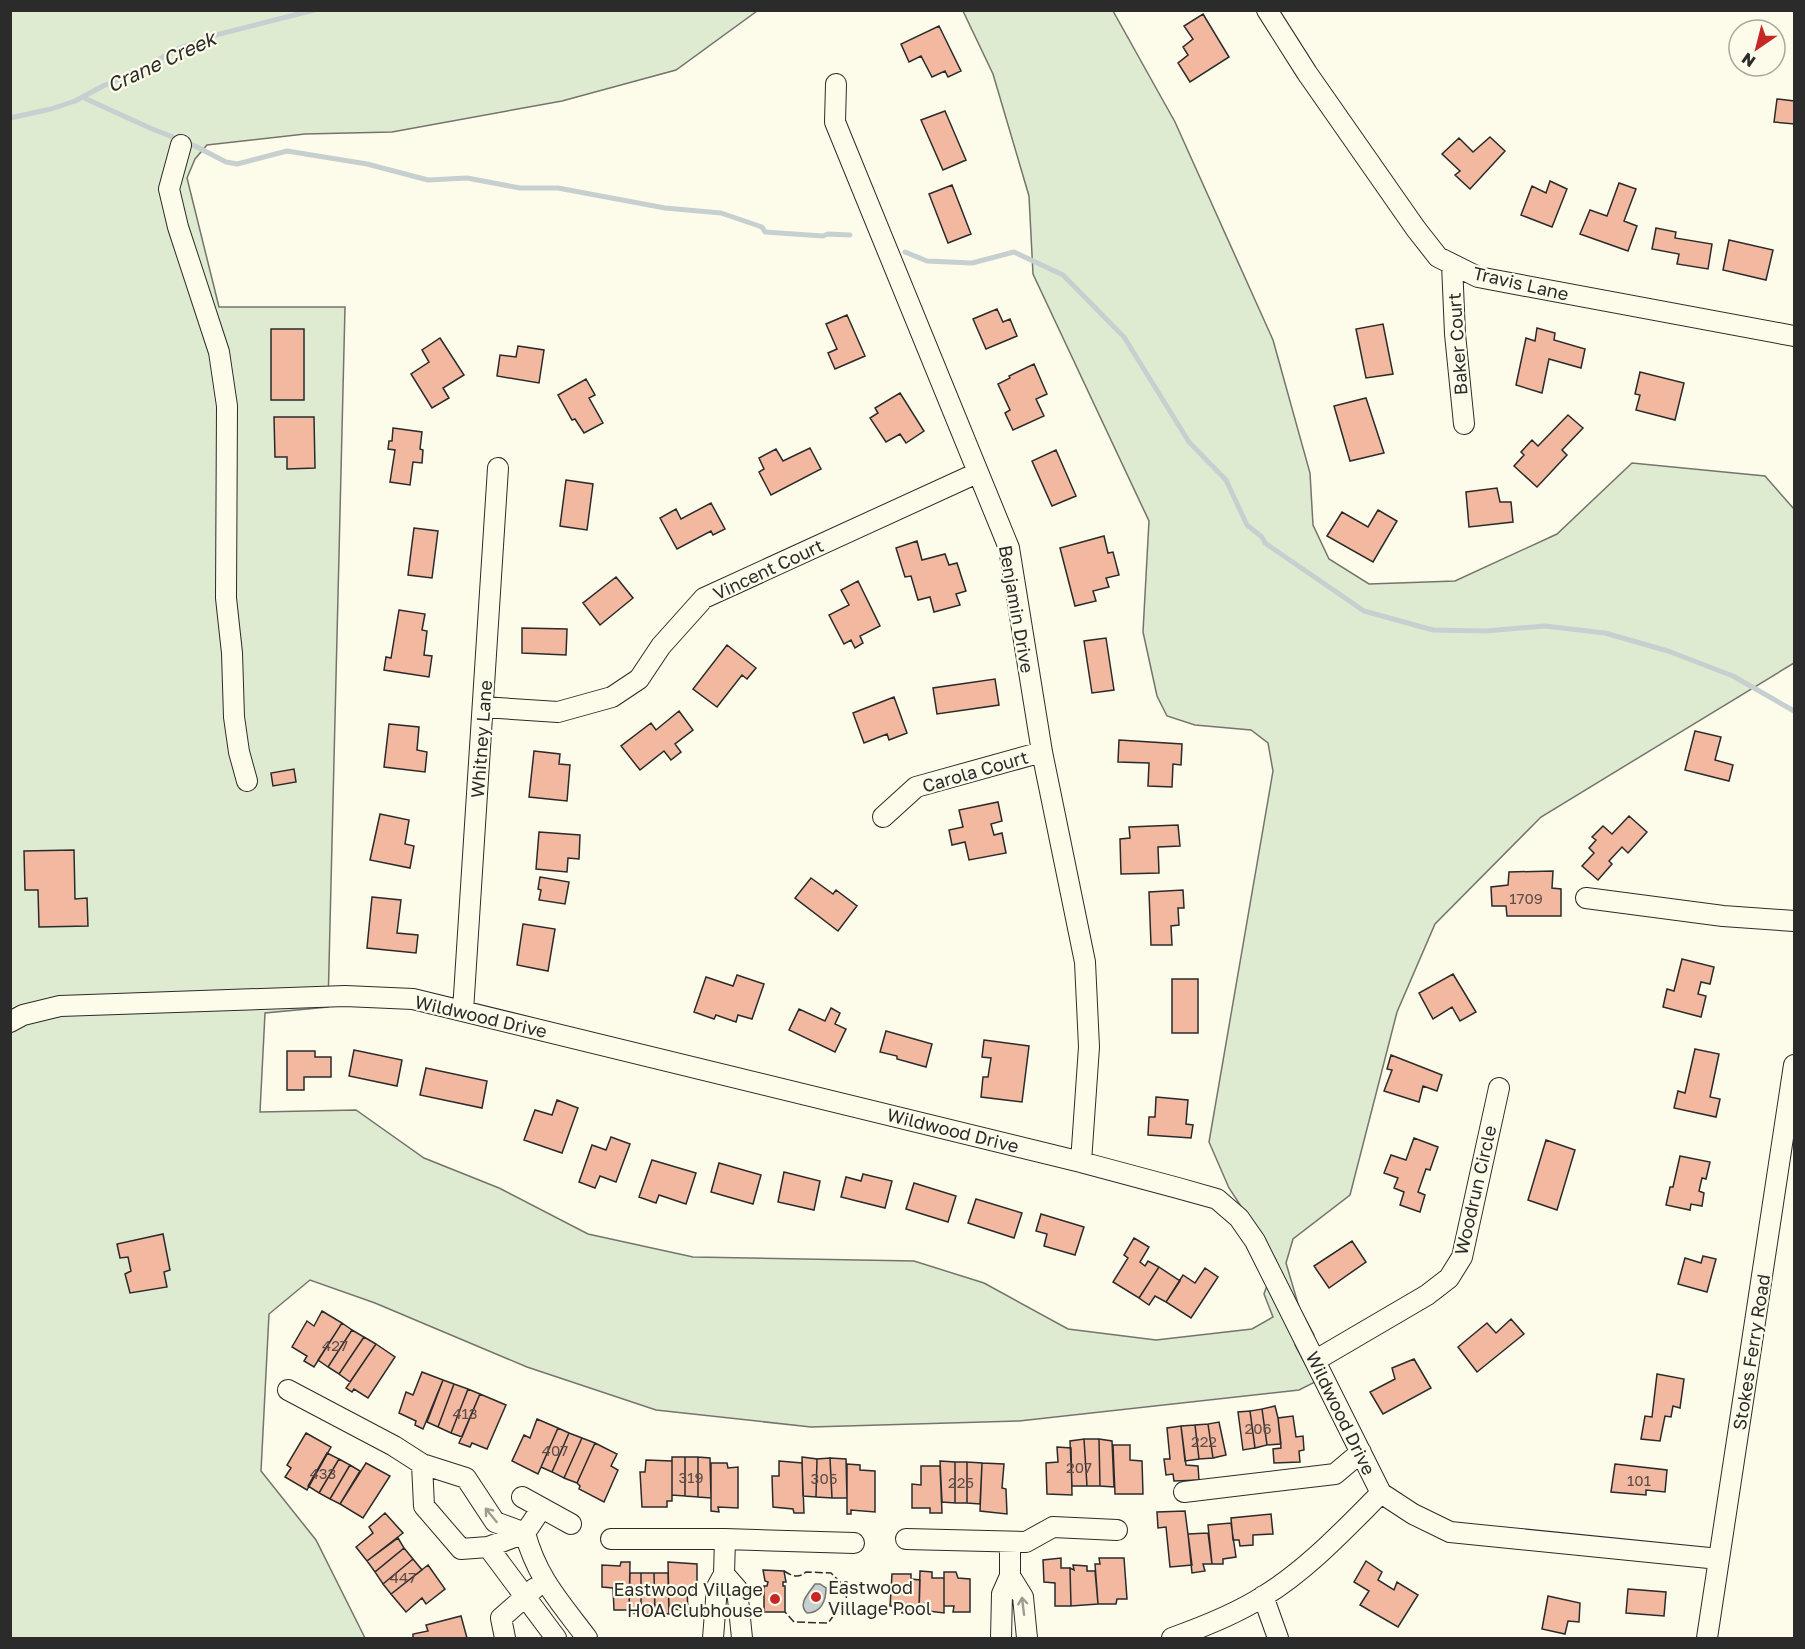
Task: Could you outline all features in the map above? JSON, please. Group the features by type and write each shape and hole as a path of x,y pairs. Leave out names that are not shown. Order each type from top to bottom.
{"street":[{"name":"Travis Lane","path":"1267,10 1307,73 1416,230 1438,257 1479,277 1794,336"},
{"name":"Benjamin Drive","path":"836,84 835,122 1009,548 1042,752 1085,962 1089,1047 1081,1162"},
{"path":"181,146 169,189 178,227 219,352 228,406 226,598 232,653 234,717 239,752 247,782"},
{"name":"Baker Court","path":"1452,264 1455,334 1464,424"},
{"name":"Whitney Lane","path":"464,1011 498,468"},
{"name":"Vincent Court","path":"483,707 558,712 612,697 639,679 661,646 704,598 977,473"},
{"name":"Carola Court","path":"883,817 916,786 1042,752"},
{"path":"1586,898 1724,916 1794,921"},
{"name":"Wildwood Drive","path":"10,1022 23,1015 60,1006 345,996 413,999 1081,1162 1217,1199 1239,1218 1255,1241 1381,1493 1413,1514 1450,1532 1719,1559"},
{"name":"Stokes Ferry Road","path":"1707,1638 1794,1065"},
{"name":"Woodrun Circle","path":"1316,1360 1426,1295 1449,1278 1462,1257 1499,1088"},
{"path":"288,1389 394,1446 422,1464 466,1478 495,1522 525,1533"},
{"path":"1184,1492 1335,1474 1361,1452"},
{"path":"422,1464 424,1506 461,1549 488,1546 525,1533 542,1509"},
{"path":"1173,1638 1205,1626 1263,1596 1294,1574 1381,1493"},
{"path":"522,1497 571,1524"},
{"path":"906,1539 1010,1543 1026,1542 1053,1527 1117,1530"},
{"path":"525,1533 531,1557 543,1581 587,1638"},
{"path":"611,1539 725,1539 854,1543"},
{"path":"713,1638 717,1587 724,1574 725,1539"},
{"path":"1002,1638 1002,1594 1010,1576 1010,1543"},
{"path":"488,1546 556,1638"},
{"path":"724,1574 737,1589 742,1638"},
{"path":"1010,1576 1023,1597 1027,1638"},
{"path":"505,1638 501,1618 543,1581"},
{"path":"1263,1596 1278,1638"}],"green space":[{"path":"11,11 757,11 676,70 562,101 392,132 305,134 207,145 195,159 187,178 219,307 345,307 328,1007 265,1013 260,1112 356,1110 424,1158 499,1188 588,1234 693,1257 914,1261 984,1283 1068,1329 1156,1340 1252,1329 1273,1317 1264,1294 1276,1260 1229,1188 1209,1142 1273,771 1268,743 1251,730 1195,725 1167,716 1157,696 1143,632 1149,521 1033,274 1029,196 993,74 963,11 1113,11 1175,122 1273,340 1310,473 1313,525 1329,559 1369,584 1455,581 1557,534 1632,463 1765,476 1794,509 1794,663 1541,817 1435,924 1397,1012 1350,1195 1293,1239 1286,1263 1299,1307 1314,1335 1295,1345 1315,1382 1299,1390 1019,1421 811,1427 656,1410 527,1367 375,1303 310,1280 269,1314 261,1471 316,1540 365,1638 11,1638"}],"shaded area":[{"name":"Eastwood Village Pool","path":"815,1584 826,1588 825,1597 819,1609 807,1613 804,1610 804,1602"}],"building":[{"path":"1203,14 1229,57 1190,82 1178,63 1188,55 1183,47 1193,39 1184,26"},
{"path":"939,26 961,71 948,77 945,71 932,77 921,56 909,62 901,44"},
{"path":"1777,99 1794,101 1794,124 1774,122"},
{"path":"945,111 966,160 943,170 921,120"},
{"path":"1490,137 1505,151 1470,189 1455,175 1460,171 1442,154 1459,138 1473,152"},
{"path":"1550,181 1567,189 1552,227 1521,215 1532,186 1546,193"},
{"path":"1619,183 1636,189 1624,221 1637,226 1628,251 1580,234 1590,210 1607,216"},
{"path":"952,185 971,234 948,243 929,194"},
{"path":"1656,228 1676,232 1675,238 1712,244 1708,269 1677,264 1679,254 1652,249"},
{"path":"1729,240 1773,250 1766,280 1723,270"},
{"path":"997,309 1003,322 1010,319 1017,336 986,349 973,319"},
{"path":"847,315 865,356 835,369 828,353 837,349 826,324"},
{"path":"1383,324 1393,374 1366,378 1356,329"},
{"path":"1537,328 1555,333 1554,340 1585,349 1581,368 1549,359 1542,393 1516,385 1526,338 1535,341"},
{"path":"271,329 304,329 304,400 271,400"},
{"path":"440,338 464,375 443,388 449,398 432,408 411,374 429,362 422,350"},
{"path":"518,346 544,350 539,383 497,376 500,355 516,357"},
{"path":"1034,364 1047,394 1036,399 1044,416 1013,430 1005,413 1010,410 998,384"},
{"path":"1640,372 1684,383 1675,420 1636,410 1640,395 1635,394"},
{"path":"586,379 595,395 589,398 603,423 584,433 575,419 572,420 558,395"},
{"path":"900,393 924,431 906,443 900,434 886,442 870,418 878,413 875,408"},
{"path":"1366,398 1384,453 1350,461 1334,406"},
{"path":"1568,415 1583,428 1562,450 1567,455 1537,487 1514,466 1524,455 1521,452 1532,440 1538,446"},
{"path":"274,417 314,417 315,468 287,469 287,457 275,457"},
{"path":"393,428 422,432 420,449 423,450 422,463 413,462 410,485 390,482 395,450 388,449 389,441 392,441"},
{"path":"810,448 821,469 771,495 759,472 764,469 759,458 776,449 783,461"},
{"path":"1056,450 1076,496 1052,506 1032,461"},
{"path":"566,480 593,484 587,530 560,526"},
{"path":"1497,488 1500,502 1511,502 1513,522 1469,527 1466,492"},
{"path":"711,503 725,529 713,535 711,531 677,549 660,518 676,509 681,519"},
{"path":"1378,510 1397,521 1373,562 1327,536 1342,512 1368,527"},
{"path":"414,528 438,531 432,578 408,575"},
{"path":"1104,536 1108,553 1113,552 1119,575 1106,578 1109,587 1093,591 1096,601 1075,606 1060,548"},
{"path":"917,541 922,560 945,554 949,565 957,563 966,591 956,594 960,605 934,612 930,597 918,600 911,576 905,577 896,548"},
{"path":"616,577 633,598 600,625 583,603"},
{"path":"858,581 880,626 860,636 863,643 855,648 851,640 844,644 829,615 849,605 841,590"},
{"path":"399,610 425,614 422,630 427,631 424,655 432,656 429,677 384,670 386,657 391,658"},
{"path":"522,628 567,629 566,655 522,653"},
{"path":"1106,638 1114,690 1092,693 1084,641"},
{"path":"727,645 756,668 747,679 742,675 717,707 693,689"},
{"path":"995,679 999,705 937,714 933,688"},
{"path":"894,697 907,733 889,740 887,734 864,743 853,713"},
{"path":"679,711 693,730 675,744 681,752 671,760 664,751 640,770 621,746 651,723 656,730"},
{"path":"389,724 419,727 417,750 427,752 425,772 384,767"},
{"path":"1695,731 1721,737 1715,760 1733,765 1729,781 1685,770"},
{"path":"1119,740 1182,744 1181,765 1173,764 1172,787 1148,786 1149,763 1118,762"},
{"path":"534,751 560,754 559,764 570,765 567,801 529,797"},
{"path":"294,769 296,782 273,786 271,773"},
{"path":"998,802 1002,821 991,824 994,835 1002,833 1006,853 969,860 965,842 952,845 949,830 963,827 959,810"},
{"path":"380,814 409,820 405,844 414,846 410,868 370,860"},
{"path":"1629,816 1647,832 1628,853 1622,847 1609,861 1612,864 1598,880 1582,866 1594,853 1589,848 1596,840 1592,837 1603,826 1612,834"},
{"path":"1178,825 1180,846 1158,847 1159,873 1121,874 1120,839 1130,838 1129,827"},
{"path":"539,832 580,835 579,859 568,858 567,872 536,869"},
{"path":"74,850 75,899 87,898 88,926 39,927 38,890 25,890 24,851"},
{"path":"1553,871 1552,888 1561,889 1561,916 1507,916 1506,906 1492,906 1491,887 1508,885 1509,872"},
{"path":"540,877 569,882 565,904 539,900"},
{"path":"811,878 833,894 836,890 857,906 838,931 795,898"},
{"path":"1183,890 1184,908 1178,908 1179,925 1171,926 1172,945 1151,945 1149,892"},
{"path":"372,897 401,900 397,933 418,935 416,953 367,948"},
{"path":"523,924 555,929 548,971 517,965"},
{"path":"1682,959 1714,967 1710,984 1701,982 1698,994 1706,996 1701,1017 1663,1007 1667,989 1674,991"},
{"path":"1453,974 1476,1012 1460,1021 1452,1007 1433,1019 1419,993"},
{"path":"737,975 764,984 752,1019 738,1015 736,1022 716,1015 714,1019 694,1012 706,977 733,986"},
{"path":"1172,979 1198,979 1198,1033 1172,1033"},
{"path":"831,1008 840,1013 835,1024 846,1029 835,1052 789,1030 799,1009 825,1021"},
{"path":"886,1031 932,1044 926,1067 880,1052"},
{"path":"984,1040 1029,1046 1022,1102 981,1097 983,1077 988,1077 991,1058 982,1057"},
{"path":"1695,1049 1719,1054 1710,1097 1720,1099 1716,1117 1674,1108 1678,1091 1685,1093"},
{"path":"354,1050 402,1060 397,1086 349,1076"},
{"path":"287,1051 315,1051 315,1057 331,1057 331,1077 304,1077 304,1090 287,1090"},
{"path":"1391,1055 1442,1075 1437,1091 1423,1086 1419,1102 1384,1091 1392,1070 1387,1069"},
{"path":"426,1068 487,1081 482,1108 420,1095"},
{"path":"1156,1097 1188,1100 1186,1124 1193,1125 1191,1138 1148,1135 1149,1117 1155,1117"},
{"path":"557,1100 578,1108 562,1153 524,1140 535,1110 552,1115"},
{"path":"611,1137 630,1144 616,1182 600,1176 595,1188 579,1182 592,1145 606,1150"},
{"path":"1414,1138 1438,1147 1430,1170 1426,1169 1418,1192 1425,1195 1420,1212 1400,1205 1404,1192 1394,1188 1398,1178 1384,1173 1391,1155 1406,1160"},
{"path":"1546,1140 1575,1150 1557,1210 1528,1200"},
{"path":"1680,1156 1710,1162 1706,1179 1702,1178 1699,1191 1704,1193 1702,1206 1691,1204 1690,1210 1666,1205"},
{"path":"652,1160 696,1173 686,1204 659,1195 656,1203 639,1197"},
{"path":"719,1163 761,1175 753,1204 711,1192"},
{"path":"784,1172 820,1181 814,1210 778,1202"},
{"path":"863,1174 892,1181 885,1208 841,1197 846,1177 861,1181"},
{"path":"914,1183 956,1196 948,1222 906,1209"},
{"path":"976,1199 1022,1213 1014,1238 968,1223"},
{"path":"1041,1214 1084,1227 1075,1255 1044,1246 1047,1234 1036,1231"},
{"path":"163,1234 170,1270 164,1272 167,1287 130,1293 125,1274 131,1271 128,1257 120,1258 117,1244"},
{"path":"1134,1238 1149,1247 1140,1262 1145,1266 1148,1261 1159,1267 1139,1298 1113,1282 1128,1258 1124,1255"},
{"path":"1352,1241 1366,1262 1329,1288 1314,1266"},
{"path":"1703,1256 1716,1259 1707,1292 1678,1284 1685,1258 1701,1263"},
{"path":"1159,1267 1180,1281 1166,1302 1155,1296 1149,1305 1139,1298"},
{"path":"1205,1268 1218,1277 1191,1318 1166,1302 1183,1275 1195,1283"},
{"path":"322,1311 342,1323 314,1367 304,1361 307,1356 292,1347 307,1321 314,1326"},
{"path":"1511,1319 1524,1334 1477,1372 1458,1347 1487,1323 1496,1333"},
{"path":"342,1323 352,1330 328,1367 318,1360"},
{"path":"352,1330 364,1337 339,1374 328,1367"},
{"path":"364,1337 376,1344 350,1382 339,1374"},
{"path":"376,1344 395,1357 368,1398 354,1389 352,1392 346,1388"},
{"path":"1414,1359 1431,1388 1383,1414 1370,1392 1395,1379 1392,1368"},
{"path":"422,1372 443,1380 423,1429 415,1425 416,1421 399,1413 406,1392 413,1395"},
{"path":"1657,1374 1684,1379 1680,1408 1673,1406 1671,1417 1665,1416 1660,1441 1641,1439 1645,1416 1652,1417"},
{"path":"443,1380 454,1384 438,1427 427,1422"},
{"path":"454,1384 468,1389 451,1433 438,1427"},
{"path":"468,1389 480,1394 462,1437 451,1433"},
{"path":"480,1394 506,1405 487,1449 472,1443 470,1447 459,1443"},
{"path":"1275,1406 1281,1444 1267,1445 1262,1409"},
{"path":"1262,1409 1267,1445 1255,1448 1250,1411"},
{"path":"1250,1411 1255,1448 1243,1450 1238,1412"},
{"path":"1293,1416 1296,1437 1303,1436 1304,1450 1299,1451 1300,1462 1274,1463 1273,1449 1281,1448 1278,1418"},
{"path":"537,1419 558,1428 538,1474 512,1461 524,1435 530,1438"},
{"path":"1219,1422 1226,1455 1213,1458 1208,1424"},
{"path":"1208,1424 1213,1458 1199,1459 1195,1425"},
{"path":"1195,1425 1199,1459 1185,1461 1181,1426"},
{"path":"1181,1426 1186,1465 1198,1466 1199,1480 1174,1481 1173,1474 1166,1475 1164,1459 1170,1459 1167,1428"},
{"path":"558,1428 569,1433 552,1472 541,1467"},
{"path":"306,1433 331,1447 307,1490 285,1477 291,1468 287,1465"},
{"path":"569,1433 582,1438 564,1478 552,1472"},
{"path":"582,1438 595,1443 577,1483 564,1478"},
{"path":"1084,1439 1087,1486 1072,1486 1070,1441"},
{"path":"1084,1439 1099,1439 1100,1486 1087,1486"},
{"path":"1099,1439 1112,1441 1114,1487 1100,1486"},
{"path":"595,1443 617,1454 611,1466 618,1470 604,1502 579,1489 580,1486 577,1483"},
{"path":"1113,1445 1130,1445 1130,1460 1142,1461 1143,1494 1115,1494"},
{"path":"1057,1447 1071,1448 1072,1495 1047,1494 1046,1463 1058,1462"},
{"path":"327,1453 339,1459 319,1493 308,1486"},
{"path":"672,1457 685,1457 685,1496 672,1495"},
{"path":"685,1457 698,1457 698,1497 685,1496"},
{"path":"698,1457 710,1458 711,1498 698,1497"},
{"path":"802,1457 817,1459 816,1497 803,1496"},
{"path":"830,1458 832,1498 816,1497 817,1459"},
{"path":"830,1458 846,1459 847,1498 832,1498"},
{"path":"339,1459 350,1465 330,1499 319,1493"},
{"path":"646,1460 672,1461 672,1501 667,1501 667,1507 642,1507 640,1472 645,1472"},
{"path":"779,1461 802,1463 804,1513 794,1513 793,1509 773,1507 772,1476 779,1476"},
{"path":"940,1461 955,1462 955,1503 942,1502"},
{"path":"955,1462 967,1462 967,1503 955,1503"},
{"path":"967,1462 982,1463 980,1504 967,1503"},
{"path":"366,1463 390,1476 363,1518 340,1504"},
{"path":"711,1463 727,1463 728,1468 738,1467 738,1508 718,1507 719,1512 711,1511"},
{"path":"982,1463 1004,1464 1002,1488 1006,1489 1007,1514 980,1511"},
{"path":"847,1464 860,1465 860,1470 875,1471 875,1512 851,1510 851,1514 847,1514"},
{"path":"1615,1464 1667,1470 1665,1492 1646,1490 1646,1495 1611,1492"},
{"path":"350,1465 360,1471 340,1504 330,1499"},
{"path":"921,1466 940,1466 942,1513 930,1513 930,1508 912,1508 912,1484 921,1485"},
{"path":"1185,1511 1192,1565 1170,1567 1166,1527 1158,1528 1157,1512"},
{"path":"385,1513 403,1533 367,1561 356,1547 373,1533 369,1527"},
{"path":"1271,1514 1273,1534 1253,1535 1253,1545 1240,1546 1239,1540 1233,1540 1231,1518"},
{"path":"1231,1523 1236,1557 1223,1559 1223,1564 1212,1564 1208,1525"},
{"path":"1208,1533 1212,1564 1203,1564 1205,1571 1192,1573 1188,1534"},
{"path":"398,1538 404,1548 375,1572 367,1561"},
{"path":"404,1548 413,1559 383,1584 375,1572"},
{"path":"1061,1558 1061,1568 1070,1568 1071,1606 1055,1606 1055,1583 1044,1582 1043,1560"},
{"path":"1099,1558 1124,1558 1127,1599 1117,1599 1116,1604 1098,1604 1095,1564 1100,1564"},
{"path":"413,1559 422,1570 391,1594 383,1584"},
{"path":"1366,1561 1382,1572 1378,1580 1394,1590 1397,1582 1418,1595 1398,1627 1360,1605 1369,1591 1354,1582"},
{"path":"621,1562 630,1562 629,1610 614,1610 613,1588 602,1587 602,1565 620,1566"},
{"path":"668,1562 697,1564 697,1590 687,1589 688,1610 669,1609"},
{"path":"428,1565 445,1589 426,1604 422,1598 406,1612 391,1594"},
{"path":"1073,1565 1087,1566 1087,1571 1095,1571 1098,1604 1071,1606 1070,1568 1074,1570"},
{"name":"Eastwood Village HOA Clubhouse","path":"763,1570 784,1571 785,1612 764,1612 764,1586 767,1586 768,1582 765,1581"},
{"path":"920,1571 932,1572 932,1578 944,1578 944,1613 928,1611 927,1606 919,1607"},
{"path":"944,1572 956,1572 958,1578 970,1579 970,1612 953,1612 954,1606 944,1606"},
{"path":"630,1573 641,1573 641,1614 629,1613"},
{"path":"641,1573 654,1573 655,1613 641,1614"},
{"path":"654,1573 668,1573 669,1614 655,1613"},
{"path":"892,1574 911,1574 911,1579 920,1580 919,1613 902,1613 901,1606 890,1606"},
{"path":"1628,1589 1666,1592 1664,1616 1626,1613"},
{"path":"1548,1596 1580,1603 1579,1622 1568,1621 1565,1634 1542,1629"},
{"path":"461,1616 467,1638 413,1638 413,1634 428,1631 426,1625"}],"waterway":[{"name":"Crane Creek","path":"10,118 75,101 145,68 175,50 212,36 314,10"},
{"path":"82,97 195,146 226,162 237,164 287,151 367,164 428,180 467,178 520,188 558,188 665,208 721,213 762,227 765,232 823,236 828,234 850,235"},
{"path":"905,252 927,261 972,263 1014,252 1063,275 1124,337 1189,442 1226,480 1247,525 1262,537 1265,543 1364,611 1433,630 1486,631 1545,626 1605,633 1668,651 1733,676 1794,711"}],"fence":[{"path":"784,1571 795,1576 806,1572 831,1573 840,1582 847,1582 846,1607 840,1607 828,1623 794,1622 785,1612"}],"place":[{"name":"Eastwood Village Pool","path":"816,1597"},
{"name":"Eastwood Village HOA Clubhouse","path":"775,1599"}]}
